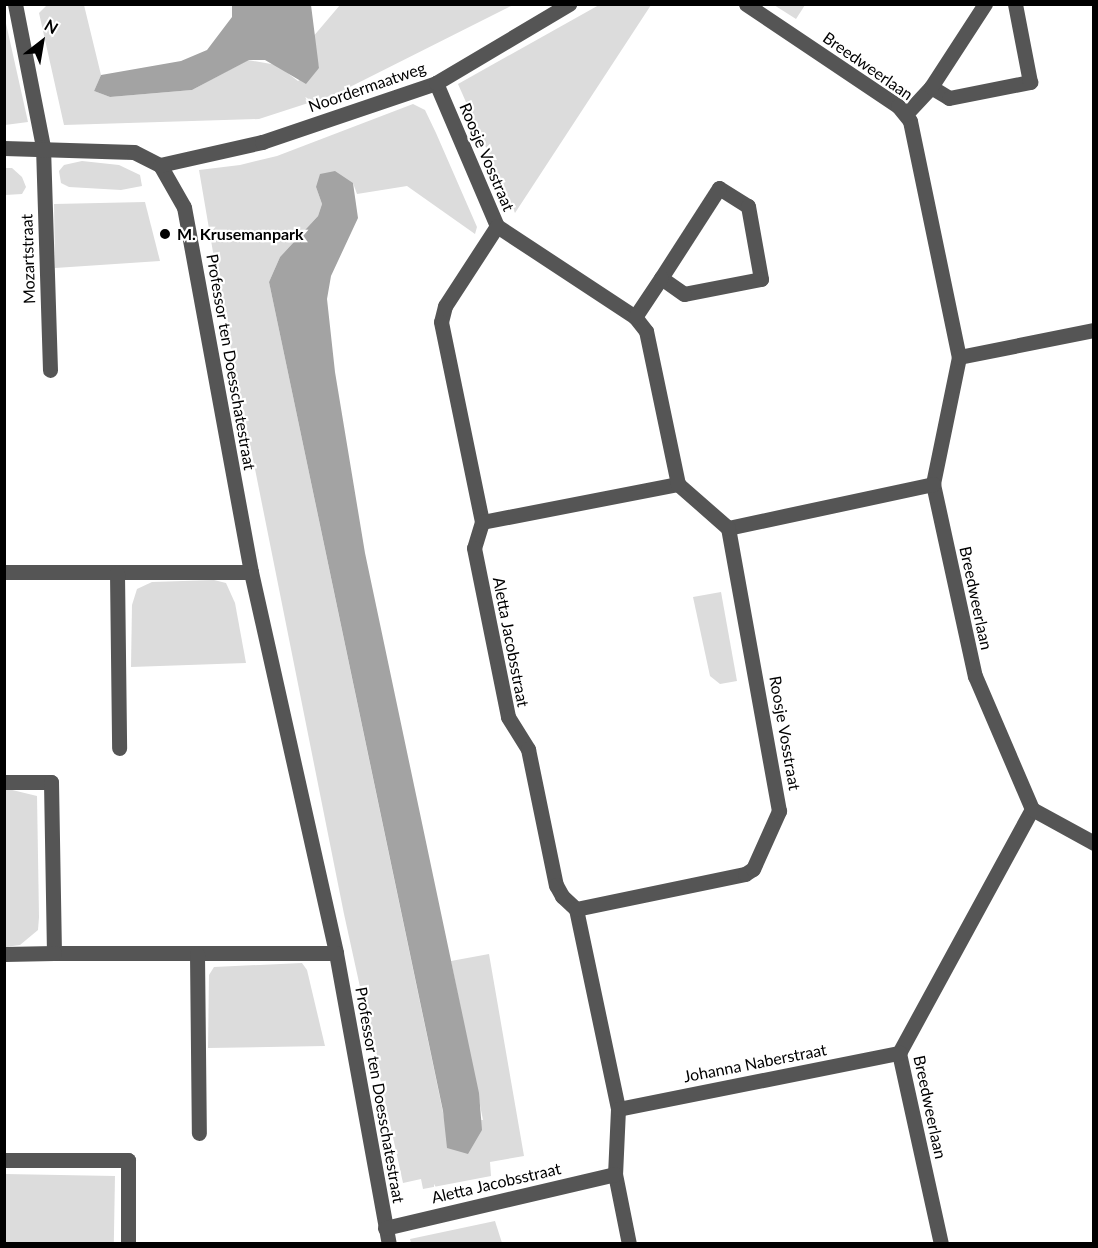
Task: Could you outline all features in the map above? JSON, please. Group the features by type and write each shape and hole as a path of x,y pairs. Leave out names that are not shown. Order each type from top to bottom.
{"street":[{"name":"Mozartstraat","path":"15,4 43,147 50,370"},
{"name":"Noordermaatweg","path":"160,165 262,142 436,83 569,4"},
{"name":"Breedweerlaan","path":"746,4 906,114 959,357 933,484 975,676 1032,808 899,1053 940,1244"},
{"path":"906,114 931,87 985,4"},
{"path":"931,87 949,98 1030,82 1015,4"},
{"name":"Roosje Vosstraat","path":"436,83 497,226 635,317 646,331 678,484"},
{"path":"4,148 43,147 134,152 160,165"},
{"name":"Professor ten Doesschatestraat","path":"160,165 184,207 251,572 336,953 389,1244"},
{"path":"635,317 719,188 748,206 761,279 684,294 661,278"},
{"name":"Aletta Jacobsstraat","path":"497,226 445,306 441,322 482,522 474,548 508,717 528,749 556,885 576,909 618,1109 615,1174 629,1244"},
{"path":"959,357 1094,330"},
{"path":"482,522 678,484 728,528 933,484"},
{"name":"Roosje Vosstraat","path":"576,909 745,874 753,869 775,822 779,799 728,528"},
{"path":"4,572 251,572"},
{"path":"117,573 119,748"},
{"path":"4,782 51,782 54,953"},
{"path":"1032,808 1094,843"},
{"path":"4,954 336,953"},
{"path":"197,954 199,1133"},
{"name":"Johanna Naberstraat","path":"618,1109 899,1053"},
{"path":"4,1160 128,1160 128,1244"},
{"name":"Aletta Jacobsstraat","path":"385,1228 615,1174"}],"shaded area":[{"path":"805,4 796,19 774,5"},
{"path":"47,5 84,5 101,75 94,91 110,97 192,90 248,60 277,65 298,81 319,68 312,38 340,5 513,5 336,94 259,119 64,125 39,13"},
{"path":"232,5 311,5 319,68 306,84 265,60 249,60 192,90 110,97 94,91 101,75 181,61 207,50 232,17"},
{"path":"599,5 651,5 515,213 458,84"},
{"path":"5,19 28,122 4,125"},
{"path":"413,104 425,110 436,133 477,227 475,234 407,186 357,194 353,183 316,187 322,204 318,216 280,257 269,282 444,1117 483,1120 451,961 489,954 524,1156 490,1162 491,1176 423,1189 421,1179 403,1183 344,914 221,299 199,170 240,165 277,156"},
{"path":"82,161 119,165 140,175 142,186 121,190 69,187 61,183 59,171 64,165"},
{"path":"4,168 12,168 22,177 26,187 22,194 5,195"},
{"path":"335,171 353,183 358,218 331,276 327,299 335,372 365,553 479,1093 482,1130 468,1154 447,1148 443,1111 269,282 280,257 318,216 322,204 316,187 320,174"},
{"path":"145,202 160,261 55,268 54,204"},
{"path":"214,580 226,583 235,603 246,663 131,667 132,605 137,589 152,582"},
{"path":"721,592 737,681 720,684 710,676 693,597"},
{"path":"4,788 37,796 39,917 38,930 20,945 5,947"},
{"path":"302,963 307,970 325,1046 208,1048 209,975 214,967"},
{"path":"5,1174 115,1176 114,1244 4,1243"},
{"path":"495,1221 502,1243 411,1243 410,1239"}],"place":[{"name":"M. Krusemanpark","path":"165,234"}]}
